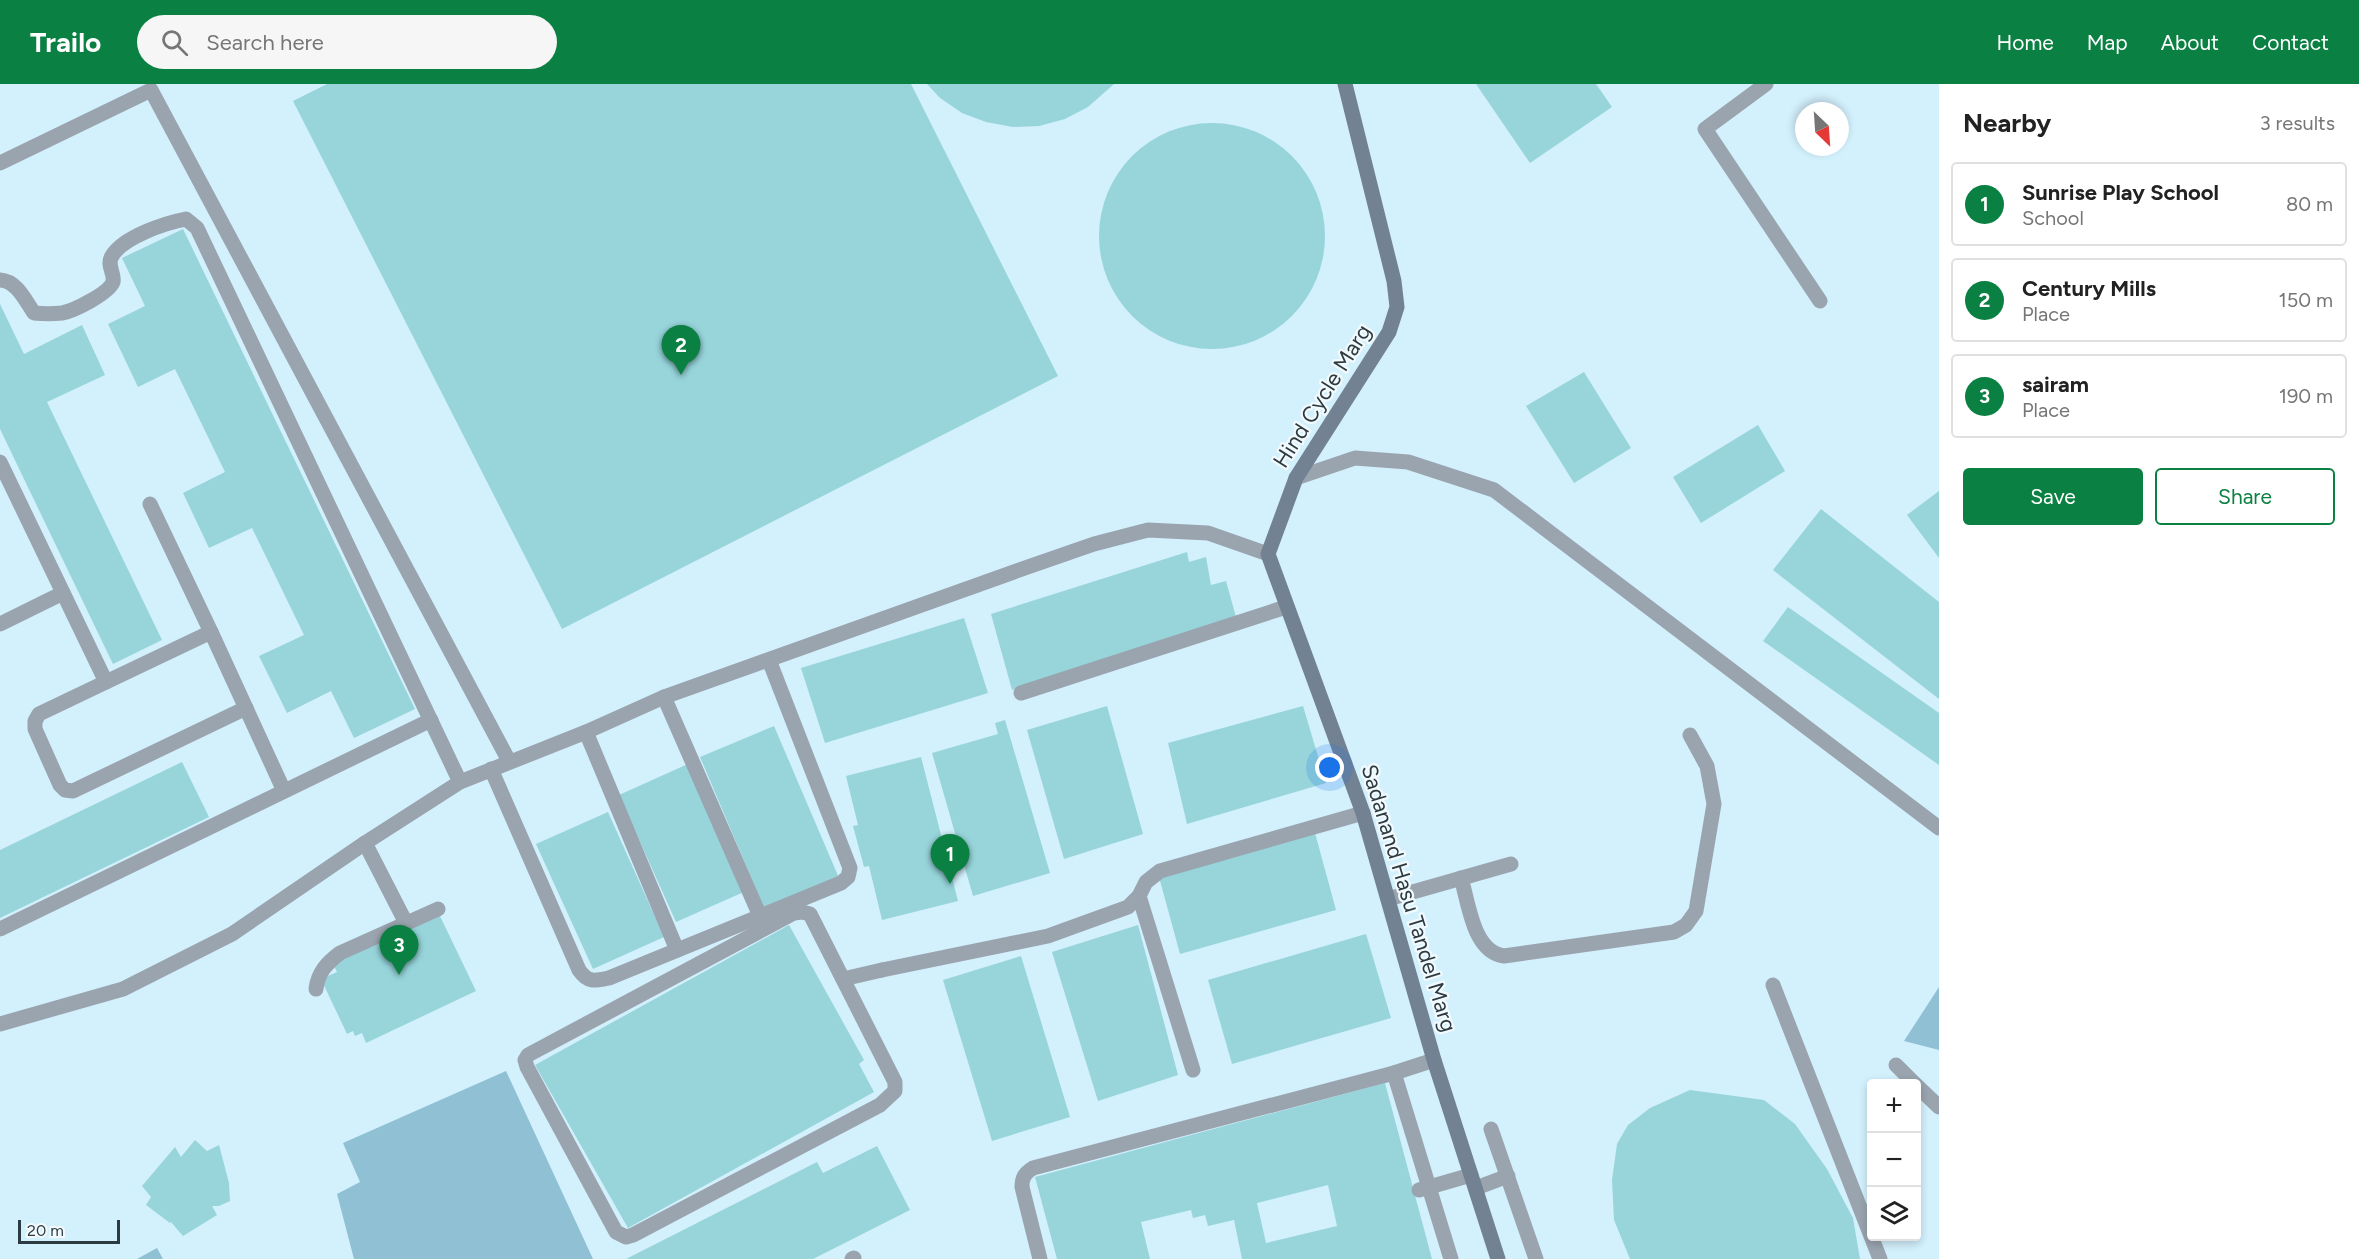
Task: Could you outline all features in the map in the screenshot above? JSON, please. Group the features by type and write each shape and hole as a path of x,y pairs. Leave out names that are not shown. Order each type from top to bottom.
{"street":[{"name":"Hind Cycle Marg","path":"1268,554 1296,478 1389,332 1397,306 1394,281 1345,84"},
{"path":"1766,84 1705,129 1820,300"},
{"path":"0,163 154,87 509,761"},
{"path":"0,280 17,287 34,313 65,313 107,292 113,276 109,267 110,258 120,246 167,222 186,219 197,228 460,782"},
{"path":"1296,478 1355,458 1408,462 1494,490 1939,828"},
{"path":"0,462 106,682"},
{"path":"150,504 284,791"},
{"path":"0,1024 123,988 232,934 365,843 460,782 586,732 664,697 1094,544 1148,530 1208,533 1268,554"},
{"name":"Sadanand Hasu Tandel Marg","path":"1268,554 1363,813 1434,1060 1498,1259"},
{"path":"0,624 63,593"},
{"path":"1021,693 1286,607"},
{"path":"211,632 39,714 35,721 35,729 60,785 65,790 73,791 246,708"},
{"path":"492,769 579,970 585,979 594,982 609,978 841,883 848,877 850,868 769,660"},
{"path":"664,697 760,916"},
{"path":"0,929 431,720"},
{"path":"586,732 677,950"},
{"path":"1461,878 1482,943 1493,954 1504,956 1674,932 1686,925 1696,911 1714,804 1707,766 1690,735"},
{"path":"843,979 1048,936 1128,907 1139,896 1146,882 1160,871 1363,813"},
{"path":"365,843 406,923"},
{"path":"1389,899 1511,864"},
{"path":"1139,896 1193,1070"},
{"path":"316,989 317,978 326,963 340,953 438,909"},
{"path":"794,913 810,914 843,979 895,1082 895,1091 888,1099 633,1235 626,1237 616,1232 527,1067 525,1060 528,1055 794,913"},
{"path":"1773,985 1880,1259"},
{"path":"1040,1259 1022,1187 1022,1180 1026,1173 1033,1168 1394,1073 1434,1060"},
{"path":"1896,1065 1911,1079"},
{"path":"1394,1073 1424,1189 1451,1259"},
{"path":"1921,1089 1939,1107"},
{"path":"1491,1129 1536,1259"},
{"path":"1424,1189 1508,1176"}],"shaded area":[{"path":"1939,987 1939,1050 1904,1041"},
{"path":"506,1071 593,1259 354,1259 337,1194 360,1182 343,1143"},
{"path":"157,1248 163,1259 137,1259"}],"building":[{"path":"327,84 911,84 1058,376 562,629 293,101"},
{"path":"927,84 1114,84 1088,107 1065,119 1039,126 1013,127 986,122 962,113 940,98"},
{"path":"1476,84 1596,84 1612,107 1530,163"},
{"path":"1201,123 1223,123 1245,127 1265,136 1284,148 1300,164 1321,203 1325,236 1321,269 1317,279 1300,308 1284,324 1245,345 1223,349 1201,349 1179,345 1159,336 1140,324 1124,308 1103,269 1099,247 1099,225 1103,203 1112,183 1124,164 1140,148 1179,127"},
{"path":"183,229 415,709 354,738 331,691 287,713 259,656 304,635 252,528 209,548 183,493 225,472 175,369 138,387 108,324 145,306 122,258"},
{"path":"0,304 24,354 82,325 105,375 47,402 162,640 113,664 0,429"},
{"path":"1584,372 1631,448 1574,483 1526,406"},
{"path":"1758,425 1785,471 1701,523 1673,477"},
{"path":"1939,491 1939,558 1907,515"},
{"path":"1821,509 1939,602 1939,699 1773,570"},
{"path":"1187,552 1189,562 1206,557 1211,585 1226,581 1236,617 1012,690 991,614"},
{"path":"1788,607 1939,713 1939,765 1763,641"},
{"path":"964,618 988,693 825,743 801,668"},
{"path":"1107,706 1143,834 1064,859 1027,730"},
{"path":"1303,706 1326,783 1187,824 1168,743"},
{"path":"1005,720 1050,873 973,896 932,753 998,734 995,723"},
{"path":"774,726 839,878 765,910 700,757"},
{"path":"921,757 958,901 882,920 869,866 864,867 853,826 858,825 846,776"},
{"path":"182,762 209,817 0,918 0,850"},
{"path":"690,763 746,891 676,922 619,795"},
{"path":"608,812 664,937 593,969 536,844"},
{"path":"1315,833 1336,910 1180,954 1159,877"},
{"path":"439,914 476,991 366,1043 362,1033 355,1036 353,1031 347,1034 321,979 337,972 333,964"},
{"path":"789,925 864,1060 859,1064 874,1092 628,1228 535,1065"},
{"path":"1138,925 1178,1075 1098,1101 1052,952"},
{"path":"1366,934 1391,1018 1232,1064 1208,980"},
{"path":"1021,956 1070,1117 992,1141 943,980"},
{"path":"1385,1083 1432,1259 1242,1259 1234,1220 1208,1226 1205,1215 1193,1218 1191,1210 1141,1222 1150,1259 1057,1259 1035,1177","holes":["1328,1185 1337,1226 1266,1243 1257,1203"]},
{"path":"1690,1090 1764,1100 1795,1124 1827,1169 1853,1218 1860,1259 1630,1259 1614,1220 1612,1180 1617,1144 1628,1125 1650,1108"},
{"path":"195,1140 207,1151 219,1145 229,1183 230,1201 219,1206 212,1206 217,1215 183,1236 171,1222 146,1205 151,1197 142,1186 175,1147 181,1157"},
{"path":"877,1146 910,1210 813,1259 626,1259 817,1162 823,1173"}],"place":[{"name":"Century Mills","path":"681,375"},
{"name":"Sunrise Play School","path":"950,884"},
{"name":"sairam","path":"399,975"}]}
